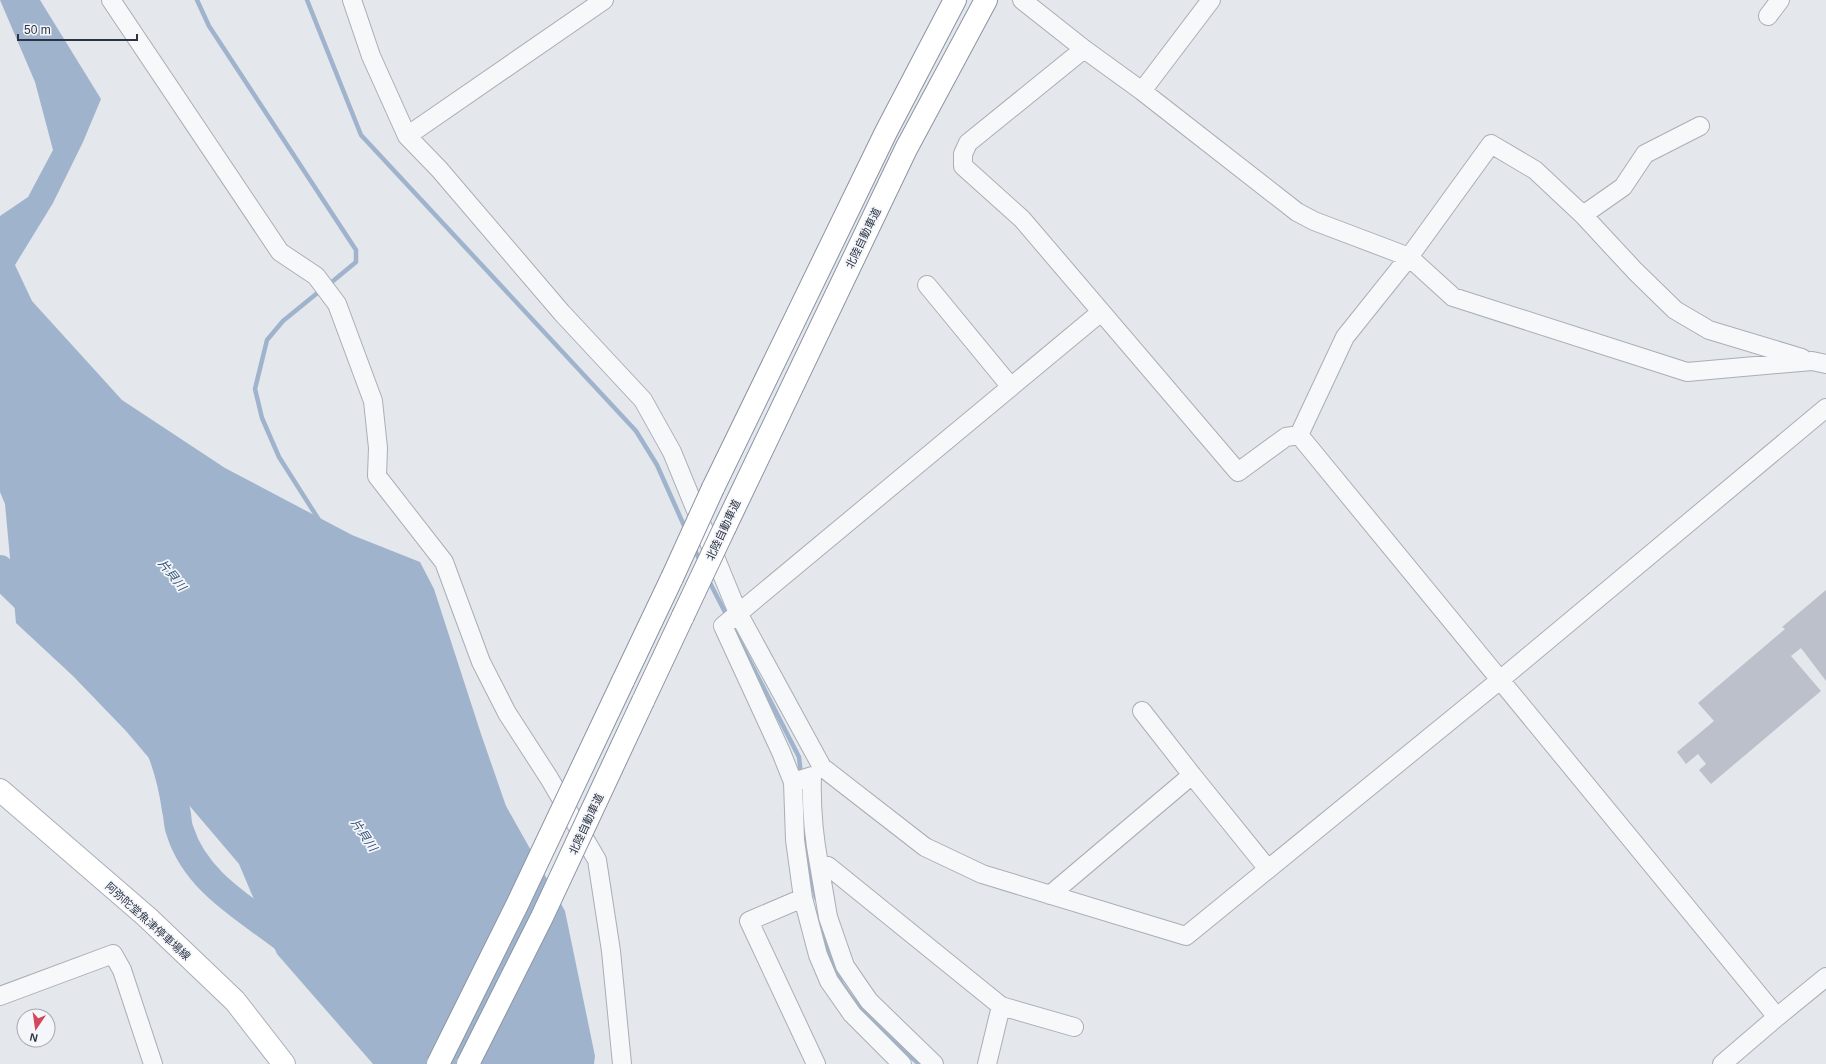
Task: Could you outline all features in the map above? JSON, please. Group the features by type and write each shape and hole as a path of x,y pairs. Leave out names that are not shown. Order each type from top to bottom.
{"main road":[{"path":"438,1064 517,904 672,578 713,488 886,132 956,0"},
{"name":"北陸自動車道","path":"468,1064 542,917 724,527 906,149 986,0"},
{"name":"阿弥陀堂魚津停車場線","path":"0,790 147,918 235,1001 284,1064"}],"street":[{"path":"111,0 280,252 316,276 337,304 373,401 378,448 377,476 444,562 481,662 500,700 597,860 611,951 622,1064"},
{"path":"352,0 371,56 407,136 439,168 562,313 643,400 672,452 738,613 817,772 925,847 982,874 1186,936 1500,680 1826,408"},
{"path":"407,136 470,91 604,0"},
{"path":"1022,0 1297,212 1314,221 1409,257 1453,297 1687,372 1819,362"},
{"path":"1142,91 1211,0"},
{"path":"1768,16 1780,0"},
{"path":"1084,49 968,143 963,154 963,166 1022,219 1238,472 1286,437 1299,435"},
{"path":"1583,216 1623,187 1645,154 1700,126"},
{"path":"1299,435 1345,337 1409,257 1491,144 1535,170 1583,216 1635,271 1675,310 1709,330 1819,362"},
{"path":"927,285 1011,387"},
{"path":"902,1064 852,1014 829,981 818,954 803,898 795,840 793,782 781,752 722,626 1101,312"},
{"path":"1299,435 1777,1017"},
{"path":"1142,711 1192,776 1268,869"},
{"path":"793,782 817,772"},
{"path":"817,772 811,811 814,838 828,916 845,966 869,1001 934,1064"},
{"path":"1050,895 1192,776"},
{"path":"819,864 828,866 1001,1006 1074,1028"},
{"path":"803,898 749,921 816,1064"},
{"path":"0,996 113,954 122,970 153,1064"},
{"path":"1722,1064 1826,977"},
{"path":"987,1064 1001,1006"}],"water":[{"path":"0,0 40,0 101,99 83,142 53,203 15,265 32,301 122,400 225,468 352,535 420,562 434,589 506,806 565,911 595,1056 594,1064 373,1064 277,954 239,864 126,731 73,676 16,623 5,504 0,492 0,216 28,197 53,150 35,82"}],"building":[{"path":"1826,590 1826,681 1801,648 1791,656 1821,691 1711,784 1699,770 1706,764 1698,754 1686,764 1677,752 1714,721 1698,703 1785,629 1782,627"}],"waterway":[{"path":"197,0 209,26 356,250 356,262 327,286"},
{"path":"307,0 361,135 636,431 657,465 686,530"},
{"path":"319,520 279,457 262,418 255,389 267,340 283,321 321,290"},
{"path":"694,548 701,563"},
{"name":"片貝川","path":"0,569 9,583 40,613"},
{"path":"708,579 727,616"},
{"path":"735,632 799,757 801,775"},
{"name":"片貝川","path":"160,748 172,786 179,828 188,850 199,867 213,883 228,896 295,947"},
{"path":"805,827 806,856 816,898"},
{"path":"824,932 829,952 842,984 858,1006 919,1064"}]}
